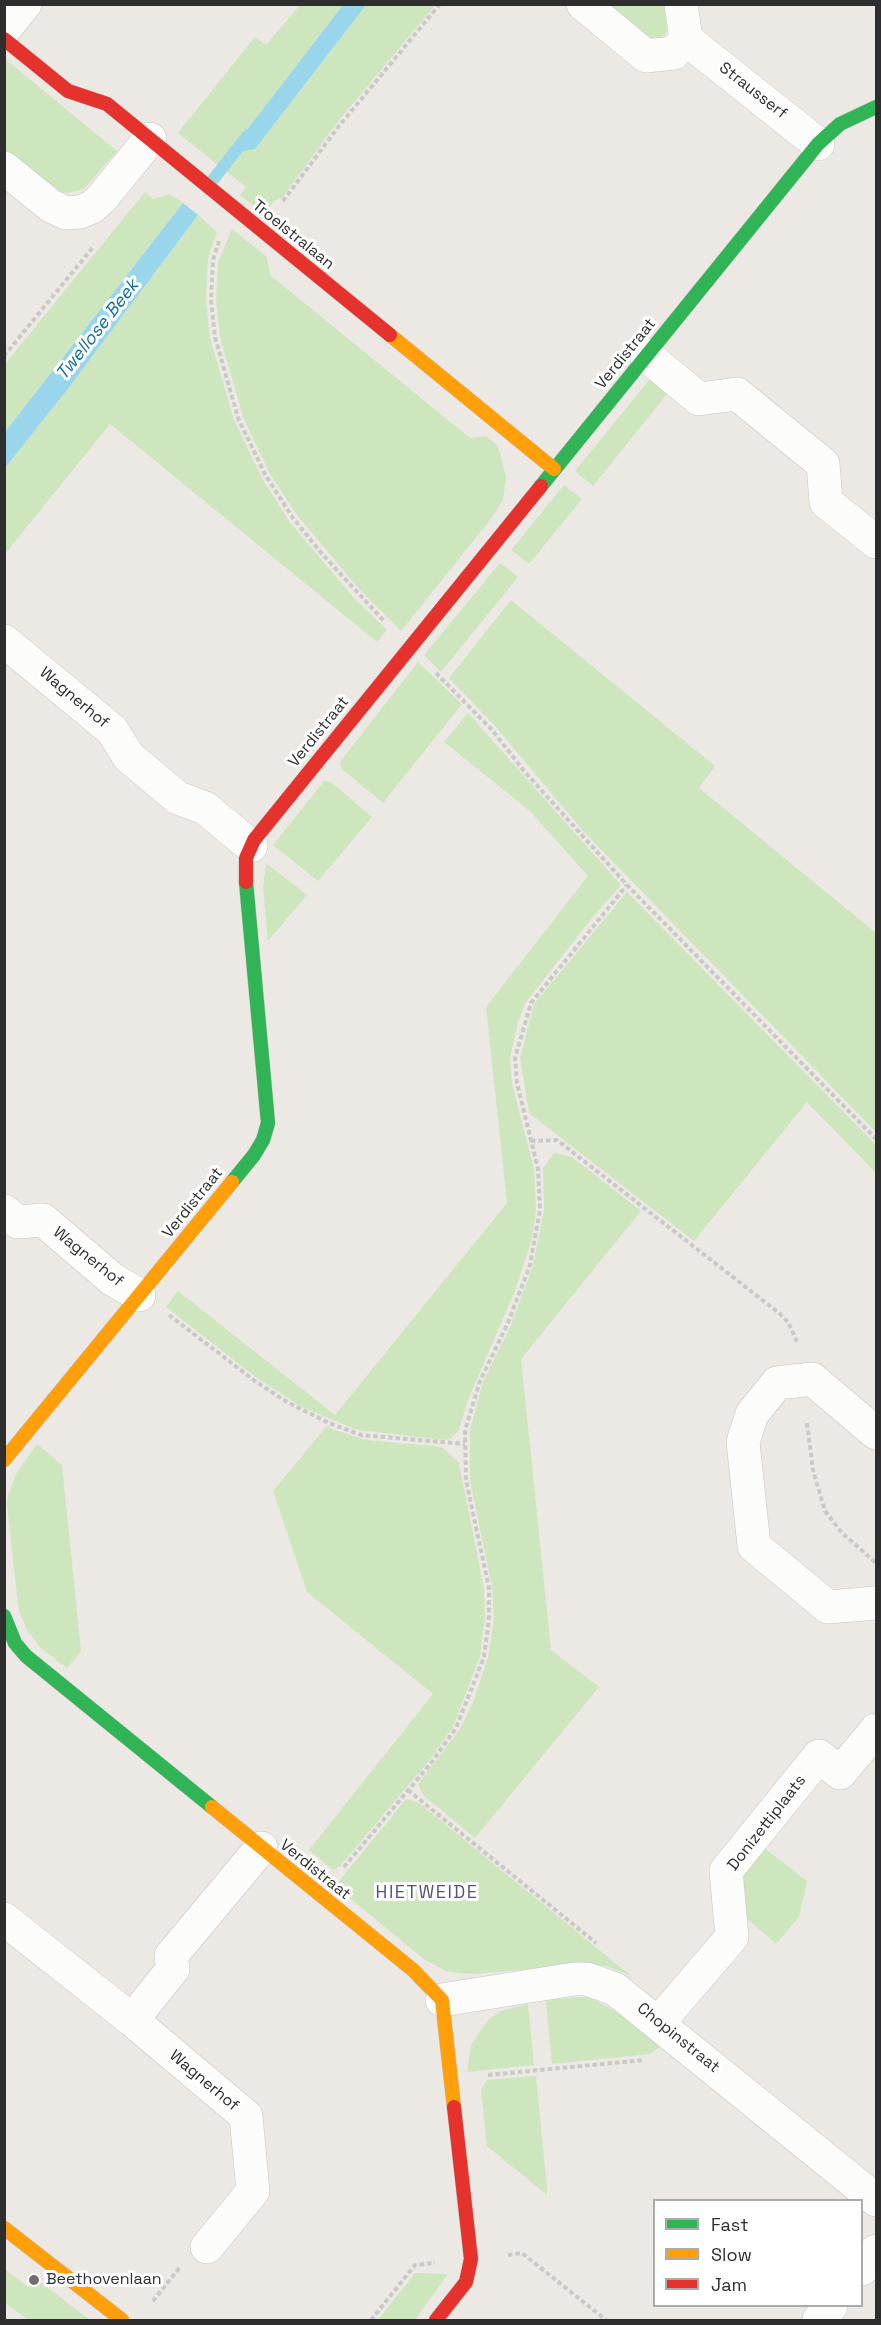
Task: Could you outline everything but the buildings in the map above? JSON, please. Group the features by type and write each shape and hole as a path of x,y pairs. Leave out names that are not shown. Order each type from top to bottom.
{"street":[{"path":"4,30 25,4"},
{"path":"583,4 646,56 674,53 686,39 681,4"},
{"name":"Troelstralaan","path":"4,39 68,91 107,104 554,469"},
{"name":"Strausserf","path":"686,39 818,144"},
{"name":"Verdistraat","path":"4,1460 254,1155 268,1123 245,871 251,846 409,646 818,144 840,124 876,107"},
{"path":"4,168 51,206 66,213 80,212 92,207 101,199 150,139"},
{"path":"646,355 699,399 737,394 746,401 823,464 826,502 876,542"},
{"name":"Wagnerhof","path":"4,641 112,730 129,757 178,798 205,808 251,846"},
{"name":"Wagnerhof","path":"4,1211 18,1222 43,1220 112,1279 139,1295"},
{"path":"876,1433 812,1379 777,1383 752,1414 743,1442 754,1546 828,1607 876,1603"},
{"name":"Verdistraat","path":"4,1616 15,1643 26,1656 413,1970 442,2000"},
{"name":"Donizettiplaats","path":"670,2031 732,1936 726,1871 819,1756 840,1773 876,1730"},
{"path":"132,2020 173,1969 171,1956 261,1848"},
{"name":"Wagnerhof","path":"4,1919 132,2020 246,2116 253,2191 207,2247"},
{"name":"Chopinstraat","path":"442,2000 535,1984 587,1979 615,1989 670,2031 876,2200"},
{"path":"436,2320 466,2282 471,2259 442,2000"},
{"path":"4,2228 122,2320"},
{"path":"863,2267 876,2251"},
{"path":"819,2320 830,2307"}],"path":[{"path":"440,4 339,126 284,201 267,218 228,224 213,260 211,300 215,337 238,418 266,476 293,518 357,594 492,730 524,771 627,885 876,1139"},
{"path":"4,356 99,239"},
{"path":"320,1894 408,1790 456,1728 484,1657 489,1619 489,1588 466,1480 465,1430 472,1401 520,1292 536,1238 540,1188 517,1083 515,1058 531,1003 627,885"},
{"path":"531,1141 556,1140 779,1313 793,1331 804,1380 808,1442 820,1501 835,1526 876,1563"},
{"path":"139,1295 163,1310 255,1381 310,1414 361,1435 465,1444"},
{"path":"408,1790 603,1948"},
{"path":"451,2079 663,2058 670,2031"},
{"path":"147,2308 193,2250 207,2247"}],"green space":[{"path":"300,5 343,5 236,144 255,149 366,5 435,5 336,124 282,198 274,201 264,214 240,195 246,187 178,133 255,37 266,45"},
{"path":"606,5 664,5 667,32 661,39 651,40"},
{"path":"4,58 117,151 84,189 67,193 58,192 5,151"},
{"path":"145,192 154,199 169,194 183,203 5,432 5,364"},
{"path":"198,215 217,232 208,258 206,300 210,338 234,420 262,478 289,521 353,597 387,630 377,642 110,424 5,554 5,468 67,390"},
{"path":"232,229 267,257 270,275 470,438 486,436 498,446 506,477 503,500 490,520 401,631 361,591 297,515 270,474 243,417 220,337 216,300 218,262"},
{"path":"650,379 668,393 593,486 575,471"},
{"path":"564,485 582,499 529,564 511,550"},
{"path":"500,563 518,577 441,672 424,655"},
{"path":"511,600 715,766 699,788 876,933 876,1132 583,831 495,726 449,678"},
{"path":"418,662 462,704 383,803 342,769 340,762"},
{"path":"468,713 621,885 526,1002 518,1022 510,1058 512,1084 534,1169 536,1210 532,1238 515,1291 468,1400 459,1430 450,1439 445,1440 357,1430 302,1407 257,1378 166,1307 178,1291 335,1415 507,1203 486,1007 588,876 530,811 444,742"},
{"path":"324,781 331,782 372,817 318,881 273,845"},
{"path":"266,863 307,895 268,941 263,888"},
{"path":"627,892 876,1145 876,1173 807,1102 694,1241 529,1113 520,1058 534,1004"},
{"path":"554,1153 572,1157 641,1211 521,1359 551,1650 599,1687 475,1838 423,1795 418,1784 460,1729 474,1700 488,1657 494,1620 492,1587 470,1480 470,1430 483,1382 510,1327 533,1266 544,1210 543,1168"},
{"path":"326,1427 366,1440 442,1447 459,1463 484,1589 485,1618 480,1656 453,1727 428,1762 340,1866 333,1870 309,1850 433,1694 307,1592 273,1491"},
{"path":"37,1444 62,1465 81,1652 67,1668 40,1647 27,1630 19,1611 7,1505 8,1495 16,1474"},
{"path":"406,1799 418,1802 631,1976 607,1966 585,1964 474,1974 459,1973 446,1971 425,1960 335,1886"},
{"path":"763,1847 807,1881 799,1917 776,1944 744,1916 741,1874"},
{"path":"590,1998 619,2013 660,2047 650,2054 552,2064 546,2000"},
{"path":"528,2004 534,2065 467,2072 471,2045 487,2021 500,2011"},
{"path":"536,2076 547,2195 487,2146 481,2089 487,2080"},
{"path":"5,2269 28,2287 35,2278 90,2320 28,2320 5,2303"},
{"path":"415,2273 448,2274 415,2320 378,2320"}],"water":[{"path":"343,5 366,5 255,149 242,151 236,144"},
{"path":"183,203 198,215 67,390 5,468 5,432"}],"waterway":[{"name":"Twellose Beek","path":"212,181 248,135"}],"traffic: fast":[{"path":"541,486 818,144 840,124 876,107"},
{"path":"232,1182 254,1155 263,1140 268,1123 246,882"},
{"path":"4,1616 15,1643 26,1656 212,1807"}],"traffic: slow":[{"path":"390,335 554,469"},
{"path":"4,1460 232,1182"},
{"path":"212,1807 413,1970 442,2000 454,2107"},
{"path":"4,2228 122,2320"}],"traffic: jam":[{"path":"4,39 68,91 107,104 390,335"},
{"path":"246,882 246,858 254,840 541,486"},
{"path":"436,2320 466,2282 471,2259 454,2107"}],"place":[{"name":"Beethovenlaan","path":"34,2280"}],"district":[{"name":"HIETWEIDE","path":"427,1893"}]}
